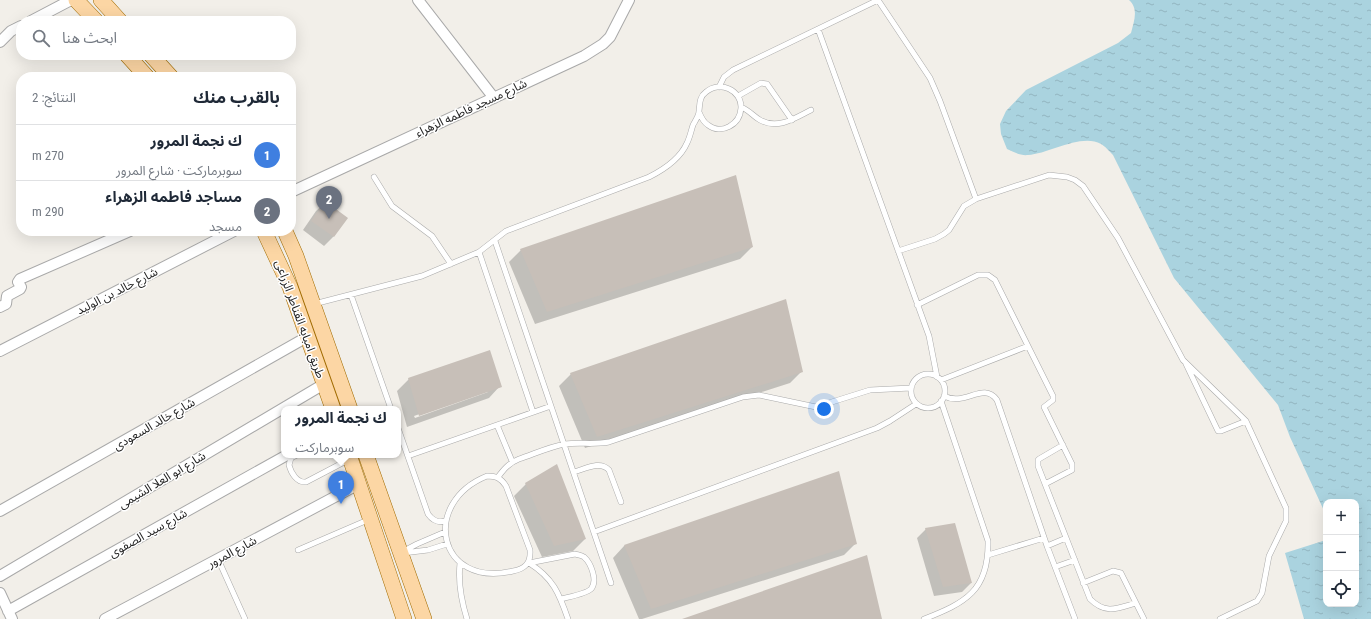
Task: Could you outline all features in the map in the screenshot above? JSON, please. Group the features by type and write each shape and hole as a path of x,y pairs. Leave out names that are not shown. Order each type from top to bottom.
{"main road":[{"path":"76,0 91,16"},
{"path":"102,0 116,16"},
{"path":"132,60 142,72"},
{"path":"156,60 166,72"},
{"name":"طريق امبابه القناطر الزراعى","path":"266,236 290,287 332,406"},
{"name":"طريق امبابه القناطر الزراعى","path":"287,236 314,305 349,406"},
{"path":"350,458 404,619"},
{"path":"367,458 424,619"},
{"path":"384,560 400,553"}],"street":[{"path":"41,16 72,0"},
{"path":"418,0 494,98"},
{"name":"شارع مسجد فاطمه الزهراء","path":"296,190 584,56 603,44 610,37 629,0"},
{"path":"0,42 11,31 16,28"},
{"path":"0,307 6,304 7,296 20,289 18,282 20,279 119,236"},
{"name":"شارع خالد بن الوليد","path":"0,351 224,236"},
{"name":"شارع خالد السعودى","path":"0,511 308,337"},
{"name":"شارع ابو العلا الشيمى","path":"287,406 324,384"},
{"name":"شارع ابو العلا الشيمى","path":"0,576 281,409"},
{"name":"شارع سيد الصفوى","path":"10,615 282,458"},
{"name":"شارع المرور","path":"105,619 359,484"},
{"path":"0,593 10,615"}],"lane":[{"path":"719,87 724,77 733,70 878,0 930,78 976,198"},
{"path":"818,29 929,336 939,378 945,391 937,405 926,408 916,404 913,399 911,388 912,383 921,375 932,374 939,378 1028,346"},
{"path":"738,96 761,83 767,84 792,120"},
{"path":"726,87 738,96 742,107 740,115 736,122 730,127 723,129 715,128 708,125 702,119 699,112 701,98 712,88 726,87"},
{"path":"742,107 766,123 783,124 811,110"},
{"path":"314,305 414,278 451,264 479,252 506,232 642,180 661,171 672,164 680,154 687,143 699,112"},
{"path":"898,252 935,239 950,230 964,206 976,198 1049,174 1067,176 1083,186 1122,245 1184,360 1218,431 1246,421"},
{"path":"374,177 392,206 432,236 451,264"},
{"path":"495,241 611,583"},
{"path":"479,252 533,412"},
{"path":"918,305 978,275 988,275 995,280 1053,396 1053,400 1044,406 1072,464 1072,470 1045,484"},
{"path":"351,295 390,406"},
{"path":"1184,360 1246,421 1286,508 1286,521 1270,551 1262,593 1259,599 1220,619"},
{"path":"498,478 512,462 565,444 594,444 609,442 751,395 759,395 816,407 870,390 911,388"},
{"path":"942,398 960,400 986,392 990,393 997,400 1044,538 1075,619"},
{"path":"924,619 950,609 972,593 980,582 988,555 988,541 942,398"},
{"path":"594,532 877,428 916,404"},
{"path":"408,456 551,406"},
{"path":"497,425 512,462"},
{"path":"401,436 428,514 435,522 445,521"},
{"path":"1063,445 1038,460 1038,466 1090,599 1096,605 1110,610 1136,603"},
{"path":"291,458 289,465 297,480 303,483 348,458"},
{"path":"574,472 597,465 606,467 609,470 621,502"},
{"path":"487,476 498,478 503,481 506,486 530,550 531,557 529,563 524,568 505,573 479,573 460,563 452,554 447,544 445,521 449,510 463,490 474,482 487,476"},
{"path":"298,550 371,519"},
{"path":"400,553 445,532"},
{"path":"988,555 1044,538"},
{"path":"1047,546 1066,538"},
{"path":"400,553 419,552 447,544"},
{"path":"529,563 575,554 580,555 588,561 594,579 594,584 587,591 561,599"},
{"path":"218,559 245,619"},
{"path":"1055,567 1074,560"},
{"path":"460,563 459,579 467,619"},
{"path":"529,563 539,569 556,588 568,619"},
{"path":"1083,583 1108,572 1117,572 1124,577 1144,619"}],"water":[{"path":"1129,0 1371,0 1371,619 1304,619 1285,553 1323,541 1323,607 1359,607 1359,499 1323,499 1323,508 1290,437 1278,405 1174,278 1113,155 1101,144 1093,141 1084,141 1075,142 1036,154 1023,155 1007,149 1001,134 1000,124 1006,111 1026,90 1118,43 1131,33 1135,15 1132,4"}],"building":[{"path":"736,175 753,247 547,312 520,249"},
{"path":"325,201 348,218 334,237 311,221"},
{"path":"786,299 803,372 597,437 570,373"},
{"path":"490,350 502,387 419,416 408,378"},
{"path":"557,464 586,539 554,546 525,483"},
{"path":"839,471 857,544 651,609 624,545"},
{"path":"955,523 972,583 943,587 925,528"},
{"path":"867,555 882,619 682,619"}],"place":[{"name":"مساجد فاطمه الزهراء","path":"329,219"},
{"name":"ك نجمة المرور","path":"341,504"}]}
